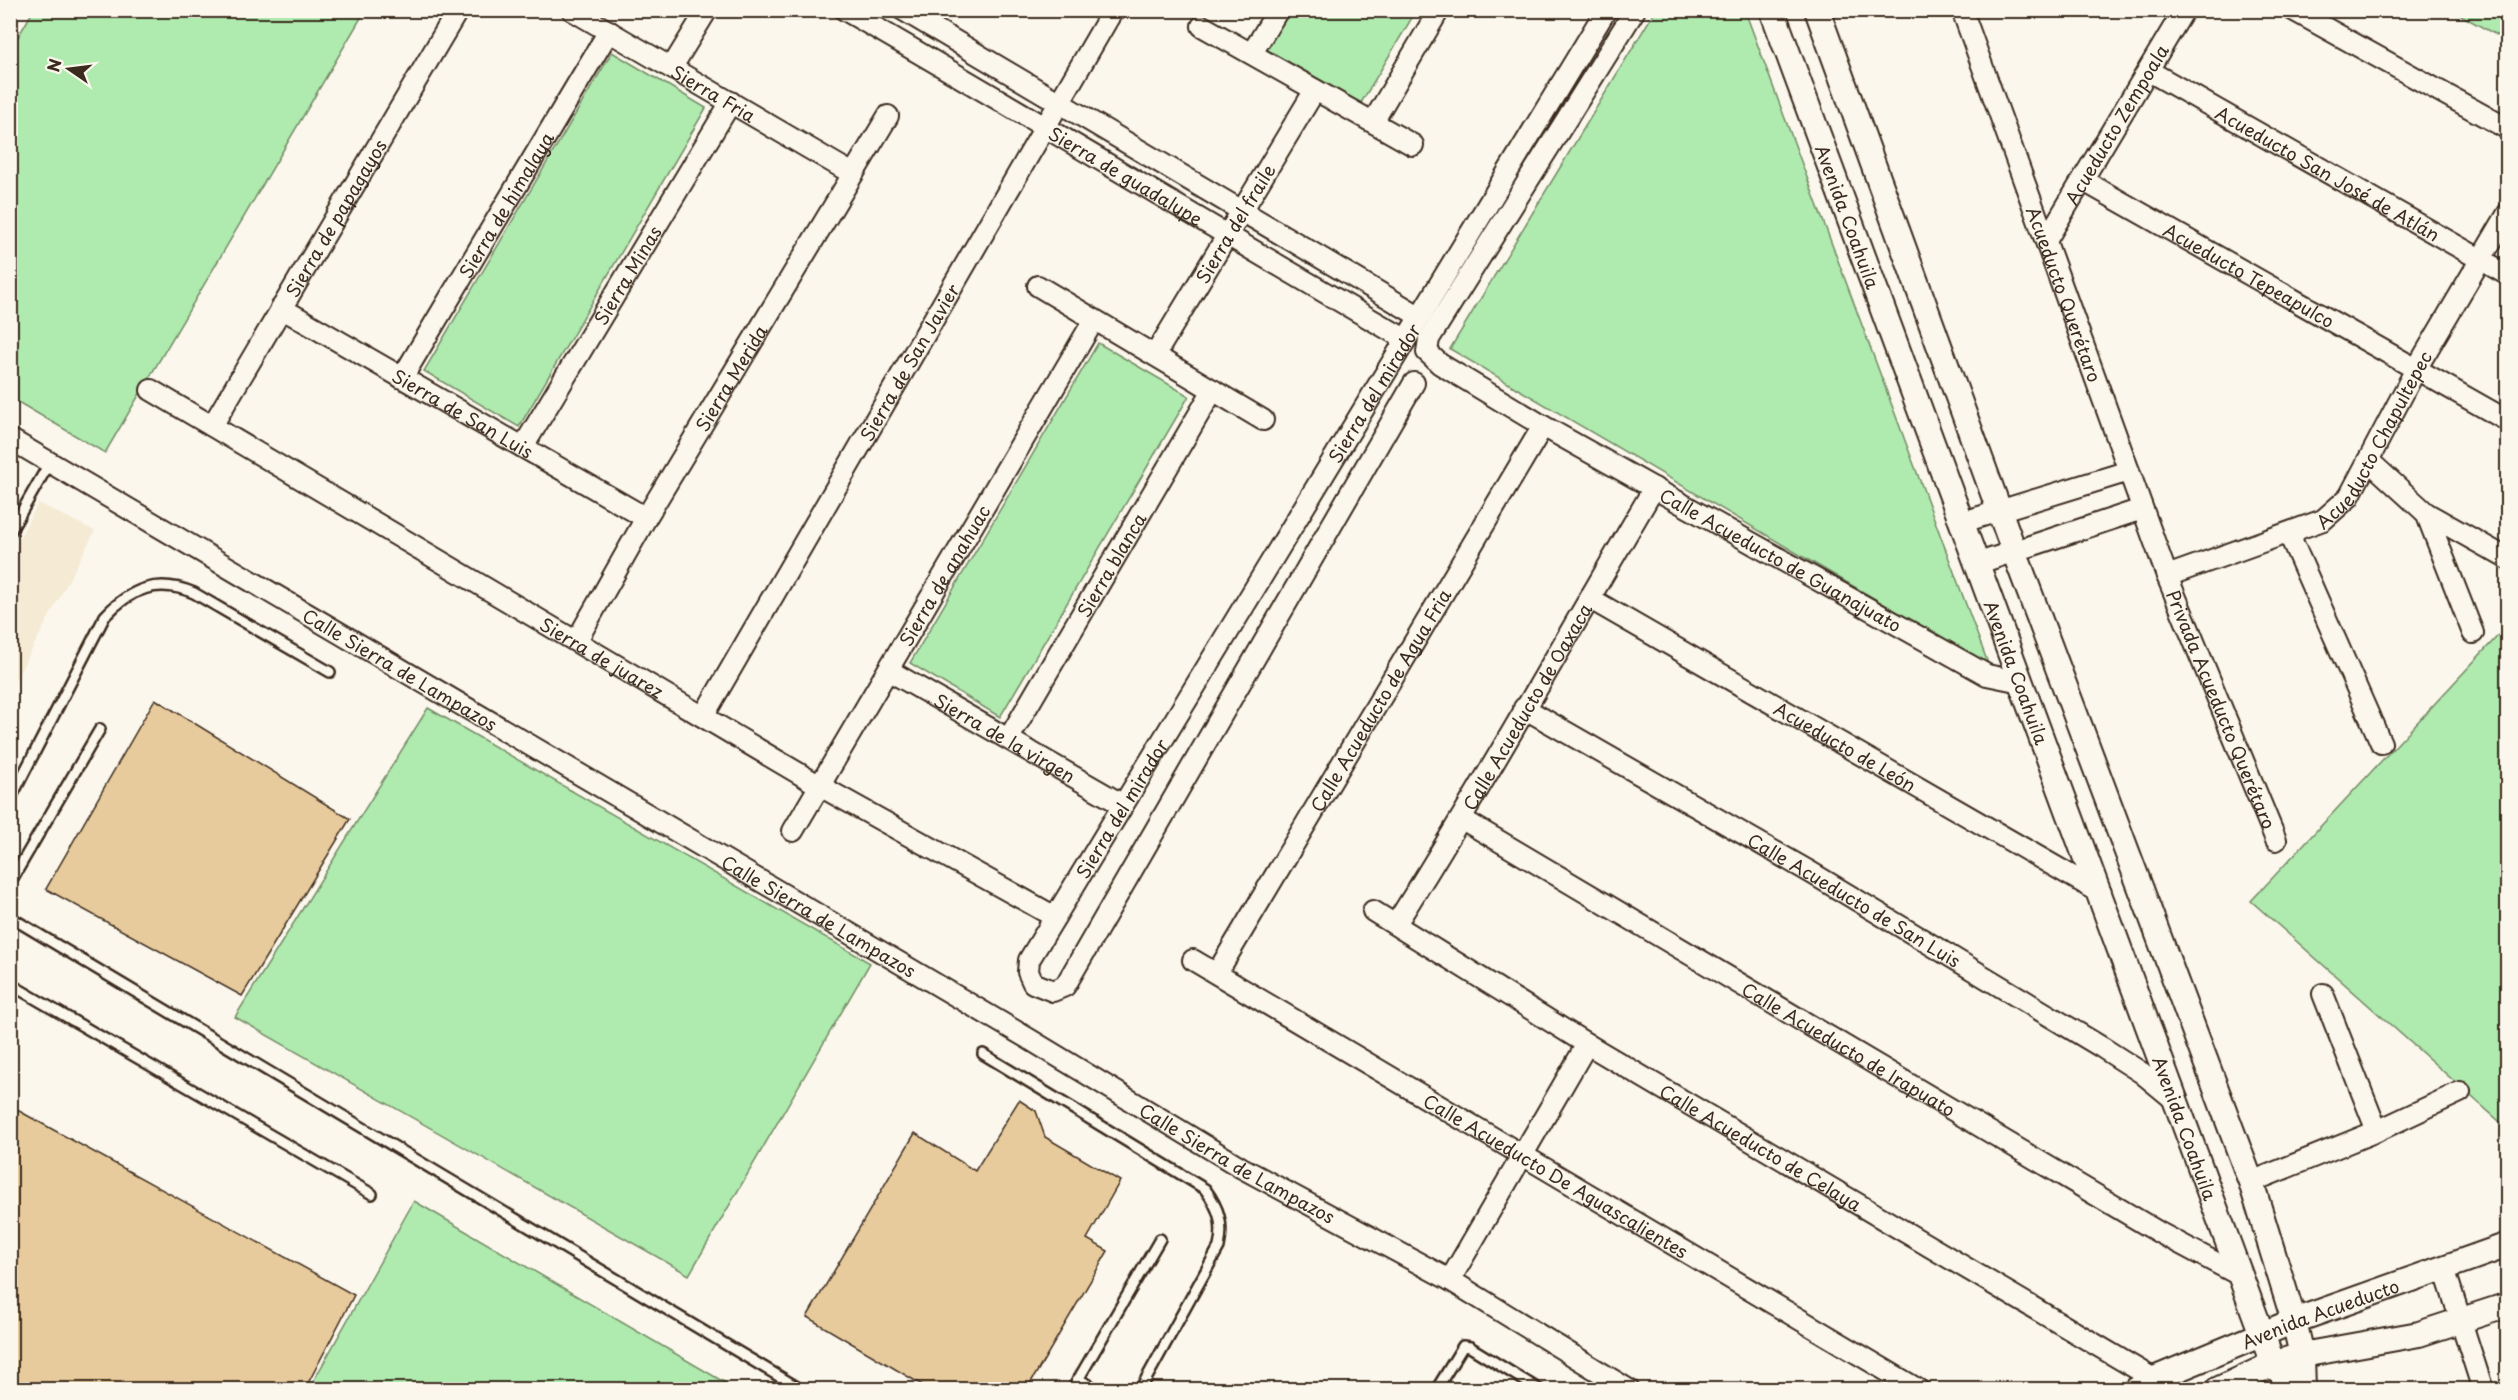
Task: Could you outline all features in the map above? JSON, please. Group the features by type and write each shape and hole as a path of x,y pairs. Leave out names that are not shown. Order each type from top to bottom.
{"street":[{"name":"Sierra de papagayos","path":"212,426 458,10"},
{"name":"Sierra Fria","path":"572,10 853,174"},
{"path":"672,67 707,10"},
{"name":"Sierra de guadalupe","path":"845,10 1045,125 1226,236 1405,339"},
{"name":"Sierra de guadalupe","path":"903,10 1419,316"},
{"name":"Sierra de San Javier","path":"704,715 1113,10"},
{"path":"1252,53 1278,10"},
{"path":"1373,122 1438,10"},
{"name":"Sierra del mirador","path":"1414,383 1065,986 1053,991 1033,983 1028,972 1029,960 1267,571 1419,316 1537,128 1606,10"},
{"name":"Sierra del mirador","path":"1427,352 1429,339 1635,10"},
{"name":"Avenida Coahuila","path":"1772,10 2101,893 2273,1364"},
{"name":"Avenida Coahuila","path":"1817,10 2014,552 2250,1182 2294,1321 2302,1355 2303,1389"},
{"name":"Acueducto Querétaro","path":"1962,10 2047,239 2167,576"},
{"name":"Acueducto Zempoala","path":"2047,239 2084,181 2184,10"},
{"path":"2293,10 2508,129"},
{"path":"1202,26 1413,145"},
{"name":"Sierra de himalaya","path":"402,378 609,31"},
{"name":"Acueducto San José de Atlán","path":"2149,71 2508,275"},
{"name":"Sierra del fraile","path":"1155,355 1315,90"},
{"name":"Sierra Minas","path":"523,447 731,102"},
{"name":"Sierra Merida","path":"577,640 646,518 888,116"},
{"name":"Acueducto Tepeapulco","path":"2084,181 2415,371 2508,421"},
{"name":"Acueducto Chapultepec","path":"2167,576 2289,534 2323,520 2337,510 2349,497 2415,371 2508,213"},
{"path":"1038,286 1263,420"},
{"name":"Sierra de San Luis","path":"281,308 646,518"},
{"name":"Sierra de anahuac","path":"793,831 1094,320"},
{"name":"Calle Acueducto de Guanajuato","path":"1427,352 1440,364 1543,426 1987,675 2021,682"},
{"name":"Sierra de juarez","path":"151,390 704,715 820,786 1055,917"},
{"name":"Sierra blanca","path":"1009,738 1214,390"},
{"name":"Calle Acueducto de Agua Fria","path":"1217,973 1543,426"},
{"name":"Calle Sierra de Lampazos","path":"10,438 1029,1039 1242,1168 1450,1280 1629,1389"},
{"path":"2368,460 2426,513 2508,559"},
{"path":"1963,522 2129,471"},
{"name":"Calle Acueducto de Oaxaca","path":"1396,924 1462,819 1524,708 1654,488"},
{"path":"1978,563 2142,509"},
{"path":"2426,513 2474,633"},
{"path":"2289,534 2380,743"},
{"path":"1267,571 1293,590"},
{"name":"Privada Acueducto Querétaro","path":"2167,576 2276,840"},
{"name":"Acueducto de León","path":"1589,598 2101,893"},
{"name":"Sierra de la virgen","path":"888,670 1123,805"},
{"name":"Calle Acueducto de San Luis","path":"1524,708 1810,872 2093,1042 2142,1073 2178,1102"},
{"name":"Calle Acueducto de Irapuato","path":"1462,819 2160,1233 2239,1275"},
{"name":"Calle Acueducto de Celaya","path":"1373,911 2145,1384"},
{"name":"Calle Acueducto De Aguascalientes","path":"1193,960 1919,1389"},
{"path":"2323,994 2377,1131"},
{"path":"1450,1280 1587,1044"},
{"path":"2250,1182 2377,1131 2460,1092"},
{"name":"Avenida Acueducto","path":"2145,1384 2294,1321 2508,1245"},
{"path":"2444,1268 2462,1322 2475,1386"},
{"name":"Avenida Acueducto","path":"2217,1389 2273,1364 2302,1355 2420,1334 2508,1305"},
{"path":"2273,1364 2296,1389"}],"lane":[{"path":"10,532 50,462"},
{"path":"10,800 105,616 128,596 153,586 174,585 194,593 330,672"},
{"path":"10,883 100,729"},
{"path":"10,916 802,1389"},
{"path":"10,984 372,1194"},
{"path":"984,1054 1205,1189 1214,1201 1220,1217 1222,1232 1219,1246 1140,1389"},
{"path":"1072,1389 1160,1239"},
{"path":"1436,1389 1463,1346 1470,1347 1540,1389"},
{"path":"1078,1379 1098,1389"}],"shaded area":[{"path":"38,503 95,531 11,688 11,554"}],"green space":[{"path":"33,11 365,11 105,453 11,398 11,49"},
{"path":"1287,11 1416,11 1361,103 1264,48"},
{"path":"1655,11 1745,11 1989,666 1450,349"},
{"path":"2453,11 2507,11 2507,41"},
{"path":"612,52 706,108 519,427 424,371"},
{"path":"1098,343 1189,396 1000,717 910,663"},
{"path":"2507,626 2507,1128 2251,901"},
{"path":"428,708 870,963 689,1275 235,1017"},
{"path":"414,1201 736,1389 309,1389"}],"building":[{"path":"155,699 350,819 242,996 46,889"},
{"path":"1019,1100 1036,1111 1045,1137 1120,1181 1087,1239 1108,1251 1027,1389 929,1389 807,1317 915,1133 975,1171"},
{"path":"10,1106 354,1295 305,1389 10,1389"}]}
